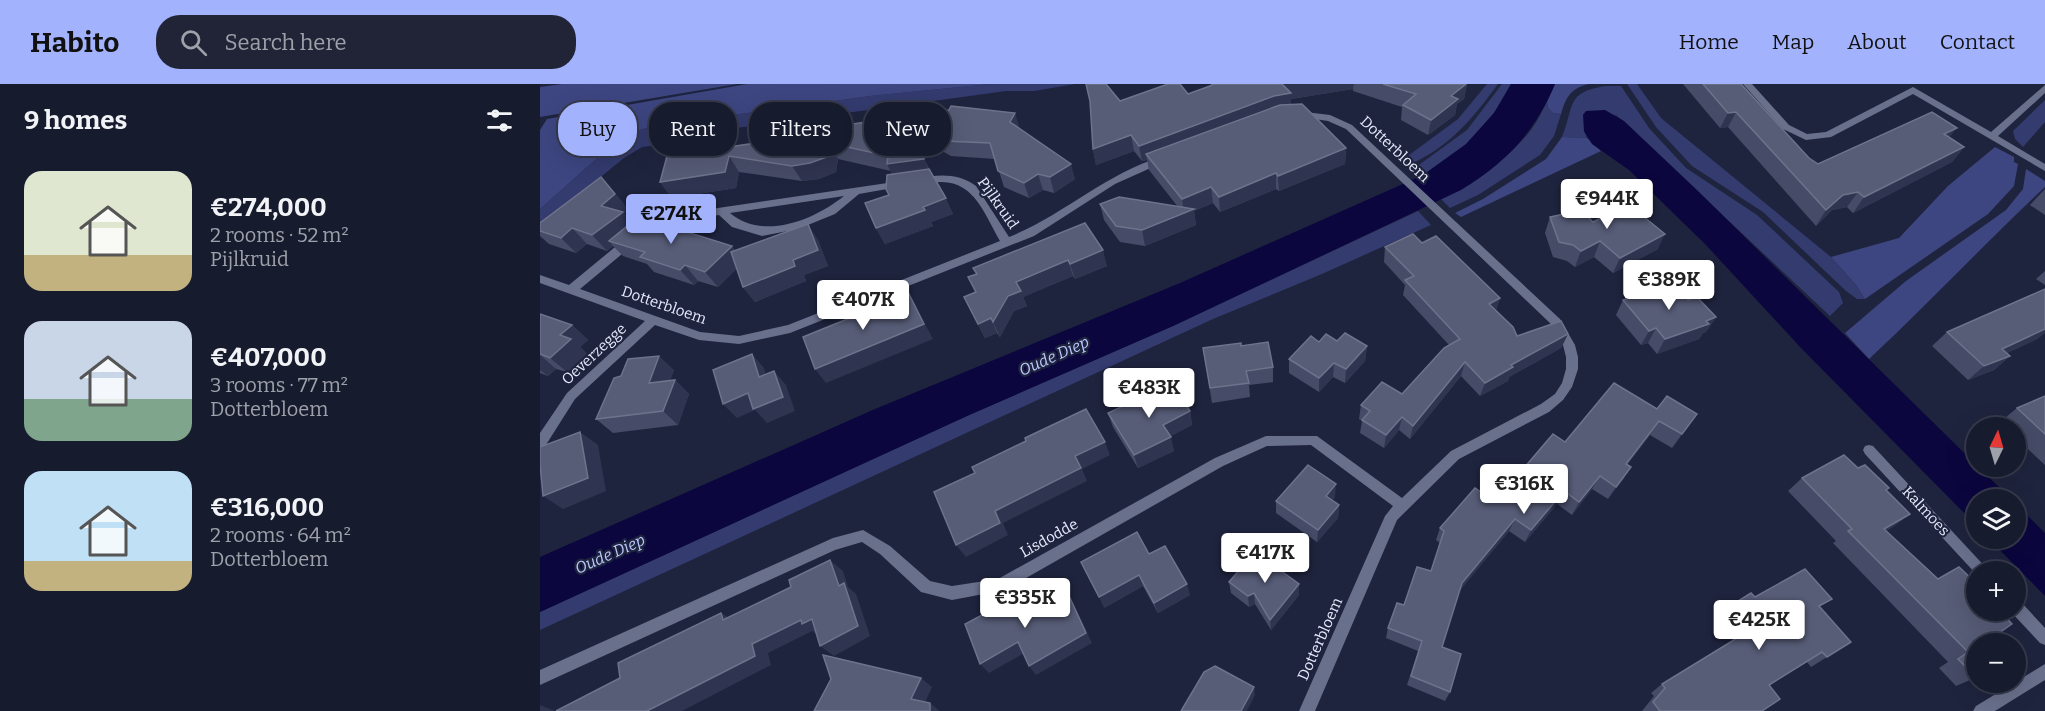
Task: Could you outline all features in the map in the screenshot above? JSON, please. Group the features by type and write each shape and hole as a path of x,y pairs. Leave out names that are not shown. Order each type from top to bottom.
{"street":[{"path":"1747,84 1786,127 1806,137 1828,135 1913,90 2045,168"},
{"path":"1992,137 2045,88"},
{"name":"Dotterbloem","path":"1285,115 1308,114 1339,122 1349,128 1556,322 1569,345 1572,369 1568,384 1559,397 1545,408 1455,455 1392,516 1306,711"},
{"name":"Dotterbloem","path":"540,279 653,320 716,339 739,340 764,336 790,329 1008,243 1030,233 1112,182 1139,168 1171,156"},
{"name":"Pijlkruid","path":"571,290 639,234 677,218 938,179 958,180 973,188 1008,243"},
{"path":"723,212 736,224 762,232 794,226 831,212 857,191"},
{"name":"Oeverzegge","path":"540,444 571,396 653,320"},
{"name":"Lisdodde","path":"540,678 833,544 863,536 885,550 926,587 952,593 1000,585 1219,462 1266,441 1313,440 1403,506"},
{"name":"Kalmoes","path":"1869,450 1973,561"},
{"path":"2026,618 2045,638"},
{"path":"1981,711 2045,670"}],"shaded area":[{"path":"562,84 737,84 630,102 558,102 558,114 540,117 540,87"},
{"path":"747,84 990,84 827,102 749,102 749,113 737,114 737,102 649,102 649,127 637,131 637,103"},
{"path":"990,84 1075,84 1034,91 1006,91 926,102 864,102 864,110 852,112 852,102 827,102"},
{"path":"1487,84 1498,84 1458,132 1422,159 1407,166 1401,161 1458,119"},
{"path":"1502,84 1511,84 1495,111 1472,139 1445,162 1417,177 1412,170 1467,130"},
{"path":"1555,84 1589,84 1570,94 1561,114 1553,113 1548,108 1547,102"},
{"path":"1627,84 1637,84 1661,118 1831,257 1856,285 1865,299 1857,299 1846,291 1763,212 1692,166 1656,127"},
{"path":"1606,86 1621,86 1649,128 1686,168 1757,215 1839,292 1843,303 1830,316 1616,115 1584,131 1587,138 1562,137 1577,97 1584,92"},
{"path":"2045,100 2045,122 2023,147 2015,139 2013,131"},
{"path":"1547,102 1548,108 1553,113 1561,114 1554,136 1540,155 1478,195 1450,208 1441,199 1478,178 1501,161 1531,130"},
{"path":"749,113 749,126 737,128 737,114"},
{"path":"558,117 558,156 600,156 540,209 540,130 547,119"},
{"path":"649,127 649,146 637,150 637,131"},
{"path":"1562,137 1587,138 1601,151 1461,217 1455,213 1483,199 1546,159"},
{"path":"1995,147 2014,157 2014,162 2018,164 2014,186 1988,214 1865,299 1856,285 1831,257 1899,238 1948,186"},
{"path":"600,156 627,156 540,226 540,209"},
{"path":"2026,169 2045,181 2045,187 1869,359 1845,333 1906,281 2006,210 2023,189"},
{"path":"1418,211 1431,225 1322,274 1213,319 540,630 540,612 967,416 1173,326"}],"water":[{"name":"Oude Diep","path":"1511,84 1555,84 1538,117 1517,145 1492,169 1461,190 1173,326 967,416 540,612 540,557 875,409 1180,283 1423,175 1466,144 1494,113"},
{"path":"1605,110 1624,121 1966,455 1966,477 1989,477 2001,489 1966,489 1966,515 1801,348 1705,244 1629,170 1592,144 1584,131 1583,115 1586,111"},
{"path":"2026,514 2045,533 2045,596 2026,577 2026,561 2011,561 1999,549 2026,549"}],"building":[{"path":"1086,84 1106,84 1120,101 1168,84 1180,84 1188,94 1213,84 1282,84 1291,93 1274,96 1139,146 1131,135 1093,149 1090,101"},
{"path":"1383,84 1466,84 1451,96 1458,99 1431,120 1403,105 1416,94"},
{"path":"1703,84 1741,84 1809,158 1818,164 1932,112 1957,128 1944,134 1964,147 1864,197 1858,192 1843,195 1826,210 1736,112 1728,113"},
{"path":"1302,104 1346,148 1278,176 1276,173 1219,197 1211,187 1182,199 1146,154 1280,105"},
{"path":"951,106 1015,113 1010,122 1071,164 1050,177 1038,174 1024,183 998,171 990,143 951,141"},
{"path":"864,122 864,151 852,148 852,124"},
{"path":"749,144 749,156 827,156 810,163 792,166 729,156 737,156 737,146"},
{"path":"667,156 729,156 725,172 660,182"},
{"path":"888,156 922,156 924,159 887,164"},
{"path":"929,169 946,198 923,207 925,210 876,228 865,203 889,195 886,189 887,175"},
{"path":"601,177 615,194 601,206 623,212 592,235 572,228 561,238 540,231 540,223"},
{"path":"1119,197 1194,209 1142,230 1116,226 1100,204"},
{"path":"1628,204 1665,234 1620,258 1600,241 1581,251 1573,245 1559,242 1550,217 1581,210 1593,222"},
{"path":"642,218 732,246 705,272 685,265 680,270 640,257 645,252 609,241 631,223"},
{"path":"1085,223 1103,250 1070,264 1068,260 1016,282 1021,291 1008,296 993,322 991,318 978,324 964,297 976,292 968,277 977,274 973,268"},
{"path":"808,224 818,250 793,260 795,266 743,287 731,252"},
{"path":"1413,234 1422,243 1436,236 1500,298 1489,304 1513,327 1517,336 1561,321 1568,334 1511,365 1513,367 1485,383 1465,362 1413,426 1402,417 1386,435 1362,420 1370,411 1361,405 1382,382 1402,394 1444,348 1460,339 1405,280 1414,276 1385,247"},
{"path":"1673,283 1688,300 1697,297 1716,317 1706,321 1709,324 1665,339 1656,328 1649,331 1623,300"},
{"path":"2045,289 2045,329 2002,349 2010,356 1984,366 1947,332"},
{"path":"909,294 924,324 815,369 803,337"},
{"path":"540,314 572,325 560,335 571,339 550,358 540,354"},
{"path":"1345,333 1367,346 1346,369 1334,363 1319,378 1289,359 1311,336 1319,342 1326,334 1337,341"},
{"path":"1268,342 1273,367 1246,371 1249,383 1210,388 1203,348"},
{"path":"752,354 759,377 774,371 783,397 753,409 748,393 723,404 713,370"},
{"path":"659,356 649,383 675,380 663,411 596,419 614,378 621,376 628,359"},
{"path":"1614,383 1657,409 1667,396 1697,414 1682,434 1659,421 1626,464 1631,467 1616,487 1600,476 1579,502 1564,491 1531,530 1515,519 1462,583 1442,647 1461,654 1450,692 1411,676 1422,641 1388,628 1397,603 1404,605 1417,567 1431,571 1444,531 1440,528 1475,488 1495,502 1553,434 1565,442"},
{"path":"1172,385 1190,411 1163,425 1171,437 1134,455 1108,413"},
{"path":"2045,396 2045,434 2017,408"},
{"path":"1086,409 1105,442 1075,456 1081,468 995,511 1000,523 956,545 934,492 975,473 972,467 1026,441 1025,438"},
{"path":"580,432 588,478 543,496 540,447"},
{"path":"1844,455 1858,468 1865,465 1889,488 1886,490 1910,514 1884,529 1938,579 1959,567 1966,574 1966,621 2009,621 2012,624 1999,633 1966,633 1966,650 1848,531 1852,529 1802,478"},
{"path":"1308,465 1336,484 1326,496 1339,505 1318,530 1276,501"},
{"path":"1137,532 1149,554 1165,546 1187,584 1154,603 1139,575 1099,597 1081,562"},
{"path":"1255,552 1299,584 1270,620 1254,593 1248,596 1229,582"},
{"path":"830,560 839,586 844,583 858,626 820,646 812,619 802,624 801,620 752,644 755,656 647,711 556,711 620,678 618,663 721,613 723,620 791,587 789,580"},
{"path":"1805,569 1832,599 1819,606 1851,642 1827,657 1822,652 1769,685 1780,699 1762,711 1660,711 1653,702 1665,688 1662,684 1747,632 1727,608 1751,593 1755,597"},
{"path":"1025,592 1036,616 1070,598 1086,633 1029,666 1018,642 980,664 965,624"},
{"path":"1966,653 1966,667 1958,659"},
{"path":"823,655 921,678 911,699 930,703 930,711 814,711 831,679"},
{"path":"1215,666 1254,687 1241,711 1181,711 1204,672"}]}
